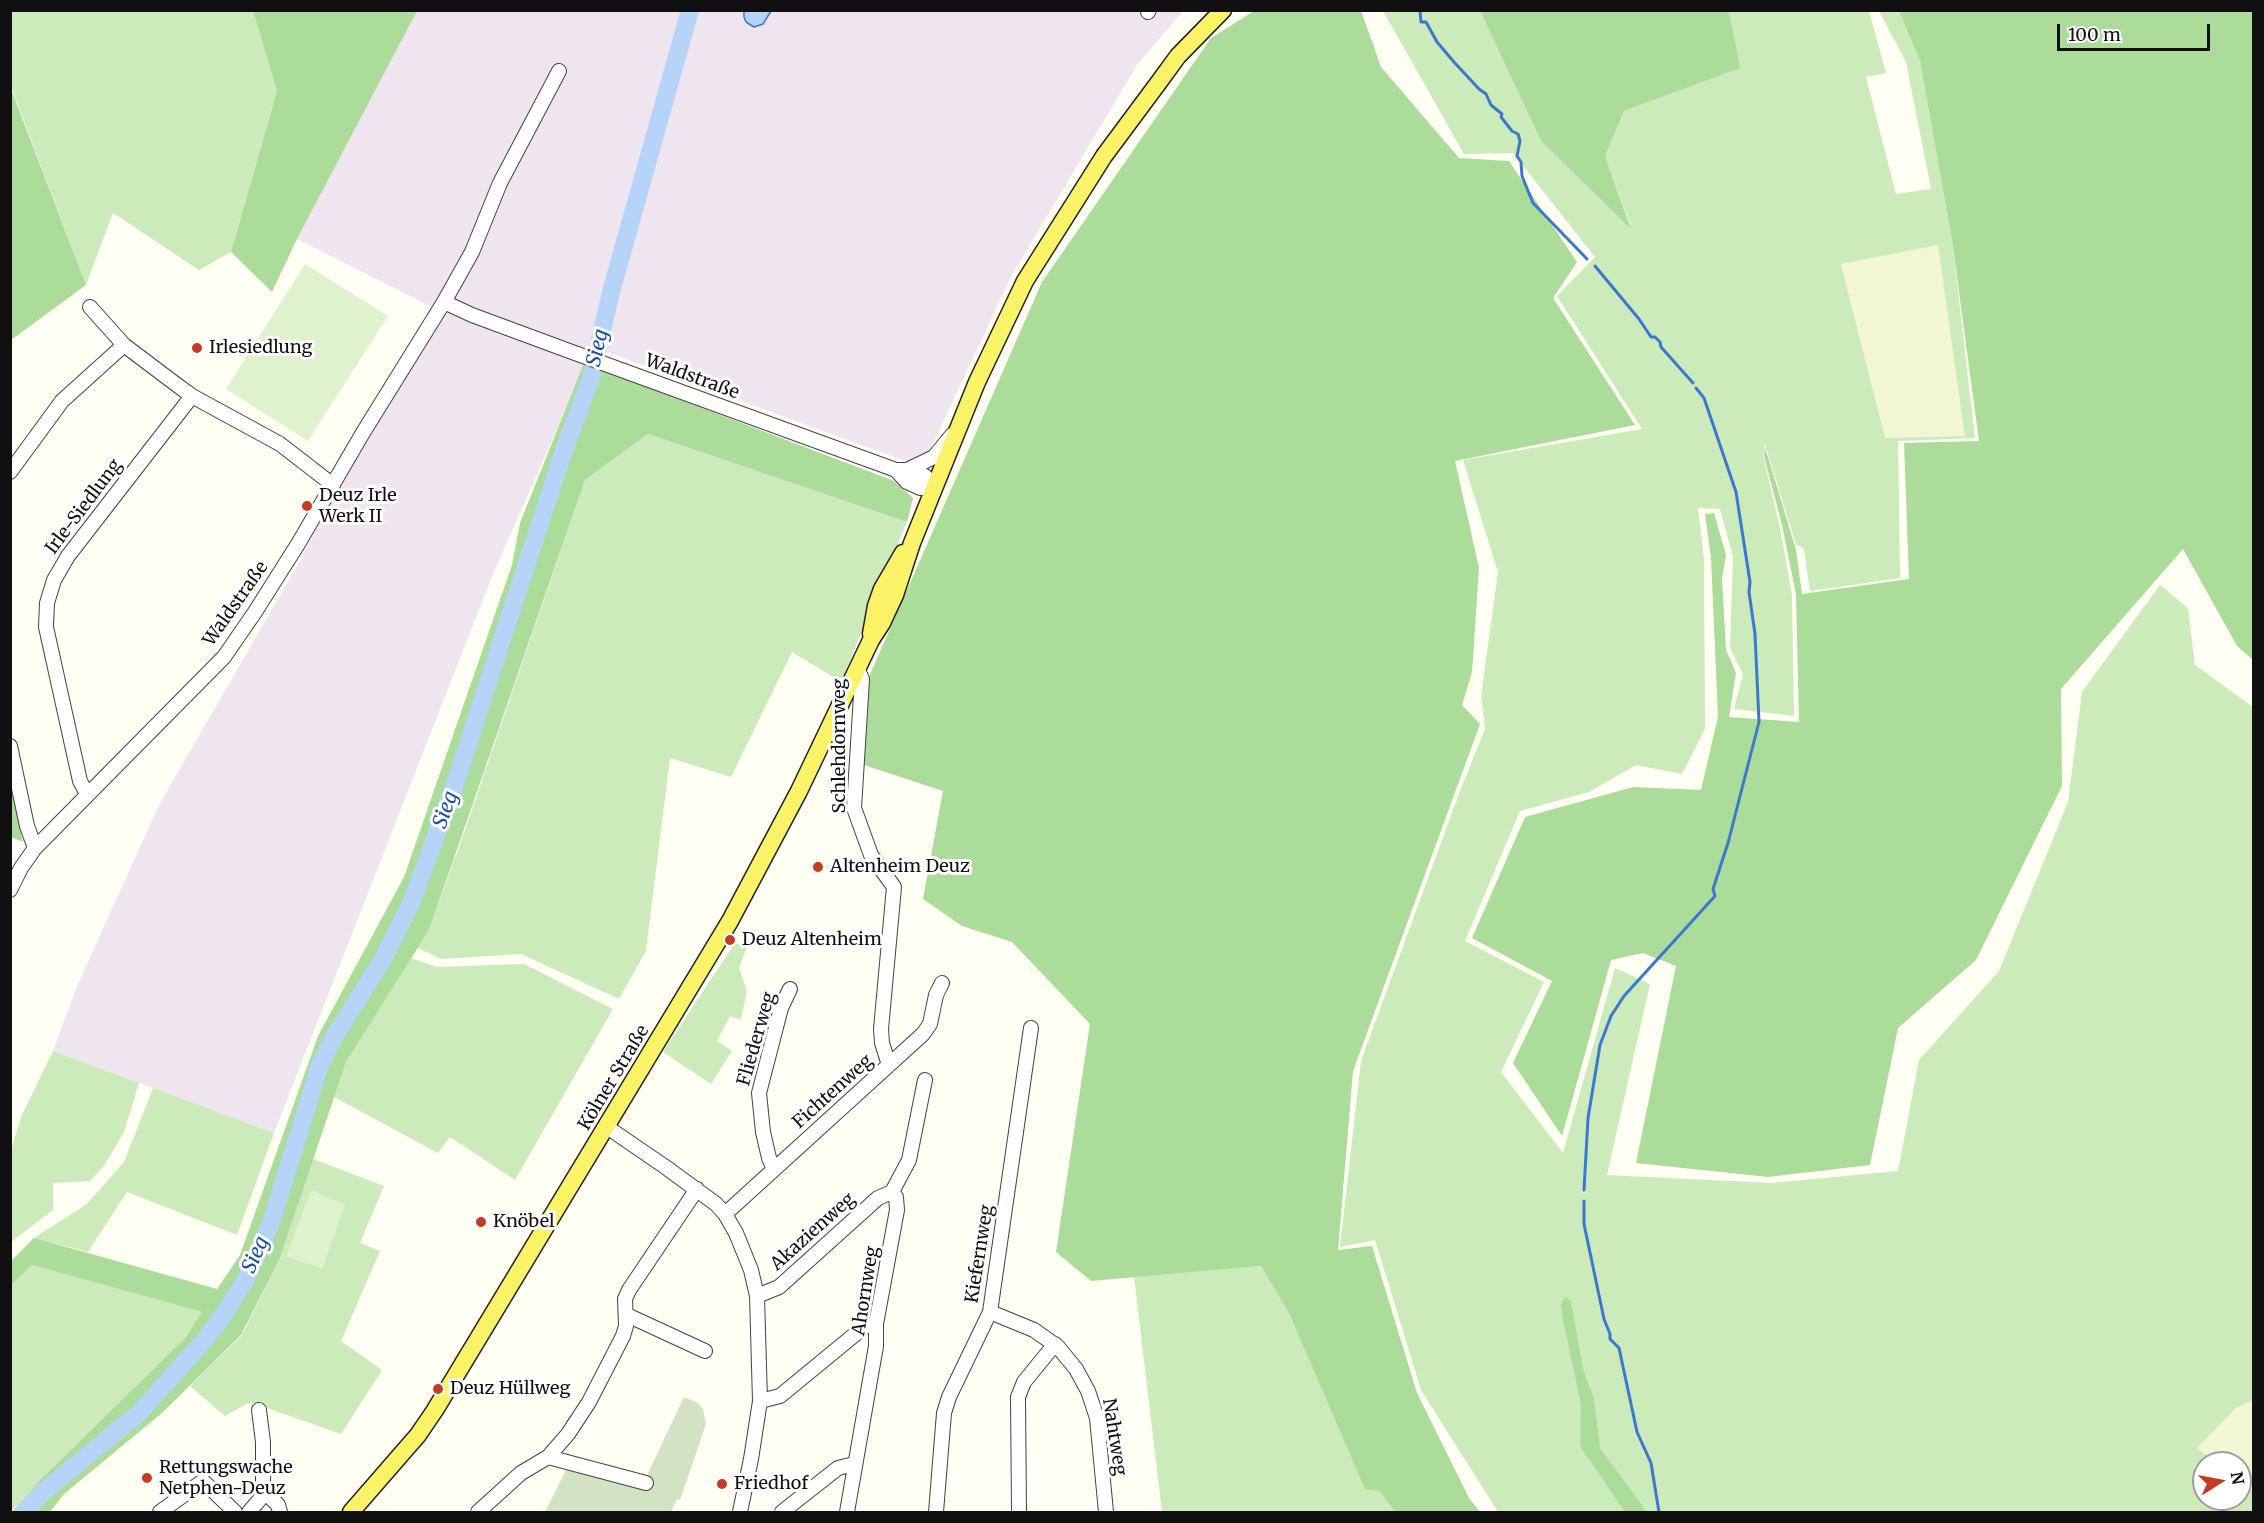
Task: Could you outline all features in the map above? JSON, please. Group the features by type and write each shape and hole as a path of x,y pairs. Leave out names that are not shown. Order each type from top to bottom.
{"main road":[{"name":"Kölner Straße","path":"351,1512 418,1435 435,1410 730,921 799,791 871,640 873,619 882,589 900,557 912,543 999,332 1025,281 1104,156 1178,56 1223,10"}],"street":[{"name":"Waldstraße","path":"10,890 21,867 35,848 224,657 262,602 472,252 500,183 559,71"},
{"name":"Waldstraße","path":"444,302 472,315 587,358 902,470 907,482 920,488 935,487"},
{"path":"90,307 124,345 192,396 280,444 333,485"},
{"path":"10,472 62,401 124,345"},
{"name":"Irle-Siedlung","path":"87,794 80,781 46,627 47,603 54,580 68,556 192,396"},
{"path":"902,470 934,457 959,427"},
{"name":"Schlehdornweg","path":"857,668 862,679 854,808 871,855 894,887 881,1029 882,1043 889,1065"},
{"path":"10,746 27,826 35,848"},
{"name":"Fichtenweg","path":"725,1214 923,1034 930,1024 936,995 942,983"},
{"name":"Fliederweg","path":"774,1169 763,1132 759,1094 781,1008 790,989"},
{"name":"Kiefernweg","path":"936,1512 946,1405 990,1312 1031,1028"},
{"path":"892,1192 909,1160 926,1080"},
{"path":"607,1127 697,1189 725,1214 745,1252 757,1296 759,1401 751,1460 740,1512"},
{"path":"478,1512 521,1473 548,1457 568,1434 589,1402 624,1336 628,1290 697,1189"},
{"name":"Akazienweg","path":"757,1296 779,1287 878,1198 892,1192"},
{"name":"Ahornweg","path":"847,1512 876,1346 876,1324 897,1210 896,1197 892,1192"},
{"name":"Nahtweg","path":"990,1312 1034,1330 1055,1344 1080,1376 1097,1418 1106,1512"},
{"path":"627,1315 705,1351"},
{"path":"759,1401 780,1396 864,1327 876,1324"},
{"path":"1018,1512 1018,1397 1024,1382 1055,1344"},
{"path":"249,1512 261,1498 262,1490 263,1442 259,1410"},
{"path":"548,1457 646,1483"},
{"path":"782,1512 838,1468 854,1464"},
{"path":"160,1512 203,1481 235,1512"},
{"path":"262,1490 278,1504 280,1512"}],"shaded area":[{"path":"417,11 1183,11 1137,65 1012,275 922,467 593,347 493,574 274,1133 53,1051 77,986 160,803 300,561 432,307 297,239"}],"green space":[{"path":"11,11 253,11 277,91 231,252 199,270 113,213 86,285 11,86"},
{"path":"253,11 417,11 297,239 272,292 231,252 277,91"},
{"path":"1254,11 1361,11 1381,67 1459,158 1509,161 1577,262 1553,298 1635,425 1455,461 1479,568 1472,672 1462,705 1480,724 1353,1071 1338,1250 1372,1246 1417,1393 1469,1498 1480,1512 1395,1512 1380,1491 1365,1489 1290,1315 1261,1266 1091,1281 1056,1252 1090,1024 1012,942 962,926 923,899 943,791 864,765 865,686 1042,282 1211,38"},
{"path":"1383,11 1480,11 1541,141 1631,227 1605,156 1624,111 1739,68 1729,11 1869,11 1886,73 1866,77 1896,194 1931,189 1906,62 1879,11 1899,11 1920,61 1952,240 1975,438 1898,441 1900,578 1810,591 1804,549 1796,544 1765,444 1763,456 1780,528 1792,595 1794,716 1734,709 1743,674 1730,648 1733,557 1720,509 1698,508 1704,559 1705,729 1682,774 1636,765 1589,792 1520,811 1465,941 1544,982 1501,1072 1563,1153 1615,968 1650,984 1607,1175 1771,1183 1898,1171 1919,1060 1999,971 2068,802 2082,692 2160,585 2188,608 2195,665 2253,707 2253,1400 2236,1408 2197,1448 2201,1451 2192,1451 2192,1511 2252,1511 2252,1491 2253,1512 1498,1512 1421,1390 1375,1240 1340,1247 1361,1061 1485,729 1481,696 1498,572 1463,460 1642,429 1557,296 1595,257 1513,153 1464,154","holes":["1938,245 1965,436 1885,438 1841,264"]},
{"path":"1480,11 1729,11 1740,68 1624,111 1605,156 1631,229 1541,141"},
{"path":"1899,11 2253,11 2253,660 2237,646 2183,549 2061,689 2062,786 1976,960 1898,1028 1870,1165 1768,1177 1636,1163 1676,966 1643,953 1611,960 1562,1136 1513,1063 1552,981 1472,938 1525,817 1633,787 1701,790 1718,717 1711,557 1705,514 1714,513 1726,555 1722,579 1726,650 1736,673 1729,717 1799,722 1796,594 1782,525 1764,456 1765,447 1796,550 1802,594 1909,579 1904,443 1979,441 1952,240 1920,61"},
{"path":"10,86 86,285 11,340 10,340"},
{"path":"1938,244 1966,436 1885,438 1841,263"},
{"path":"305,264 388,316 308,441 226,389"},
{"path":"584,363 894,481 913,498 907,522 648,434 585,480 429,930 346,1062 280,1258 241,1335 162,1413 64,1494 50,1512 12,1512 39,1481 185,1338 202,1312 32,1265 11,1285 11,1261 34,1238 217,1289 240,1255 318,1036 404,877 512,565 520,523"},
{"path":"648,434 907,522 841,682 792,652 731,777 670,758 646,951 619,999 521,954 441,959 418,948 429,930 462,839 585,480"},
{"path":"11,786 23,842 11,837"},
{"path":"735,943 747,947 739,968 747,991 741,1020 730,1016 717,1041 732,1051 711,1084 663,1052"},
{"path":"411,958 437,967 524,964 613,1009 515,1180 450,1137 438,1153 334,1097 346,1062"},
{"path":"53,1051 139,1083 124,1132 104,1166 90,1181 53,1183 53,1210 11,1242 11,1149 22,1115"},
{"path":"153,1088 274,1133 237,1235 127,1192 88,1252 34,1238 87,1204 124,1162"},
{"path":"313,1159 384,1186 360,1243 380,1251 341,1341 382,1370 341,1434 250,1402 225,1416 190,1386 242,1335 280,1258"},
{"path":"311,1190 345,1205 322,1269 286,1257"},
{"path":"32,1265 202,1312 185,1338 39,1481 11,1512 11,1285"},
{"path":"1261,1266 1290,1315 1380,1490 1395,1512 1162,1512 1134,1277"},
{"path":"1566,1297 1571,1301 1583,1369 1594,1399 1600,1448 1647,1512 1625,1512 1580,1446 1581,1404 1562,1315 1561,1303"},
{"path":"684,1397 698,1403 703,1409 706,1424 680,1500 677,1499 671,1512 545,1512 568,1466 641,1488"},
{"path":"2253,1400 2253,1492 2252,1451 2201,1451 2197,1448 2236,1408"}],"water":[{"path":"744,11 771,11 763,24 754,27 746,22"}],"waterway":[{"name":"Sieg","path":"24,1512 43,1492 140,1412 203,1342 245,1281 271,1223 320,1065 334,1037 383,959 412,901 455,784 563,453 591,378 611,292 690,10"},
{"path":"1420,10 1421,22 1426,22 1437,42 1486,94 1491,105 1502,114 1501,117 1512,131 1518,134 1520,141 1517,156 1521,162 1522,176 1533,203 1587,259"},
{"path":"1595,266 1651,337 1655,337 1660,342 1661,347 1693,383"},
{"path":"1584,1190 1588,1118 1600,1045 1611,1016 1624,996 1715,896 1713,889 1728,843 1759,722 1750,582 1736,492 1704,398 1696,388"},
{"path":"1584,1201 1584,1224 1604,1319 1610,1339 1619,1348 1637,1432 1651,1463 1659,1512"}],"place":[{"name":"Irlesiedlung","path":"197,348"},
{"name":"Deuz Irle Werk II","path":"307,506"},
{"name":"Altenheim Deuz","path":"818,867"},
{"name":"Deuz Altenheim","path":"730,940"},
{"name":"Knöbel","path":"481,1222"},
{"name":"Deuz Hüllweg","path":"438,1389"},
{"name":"Rettungswache Netphen-Deuz","path":"147,1478"},
{"name":"Friedhof","path":"722,1484"}]}
